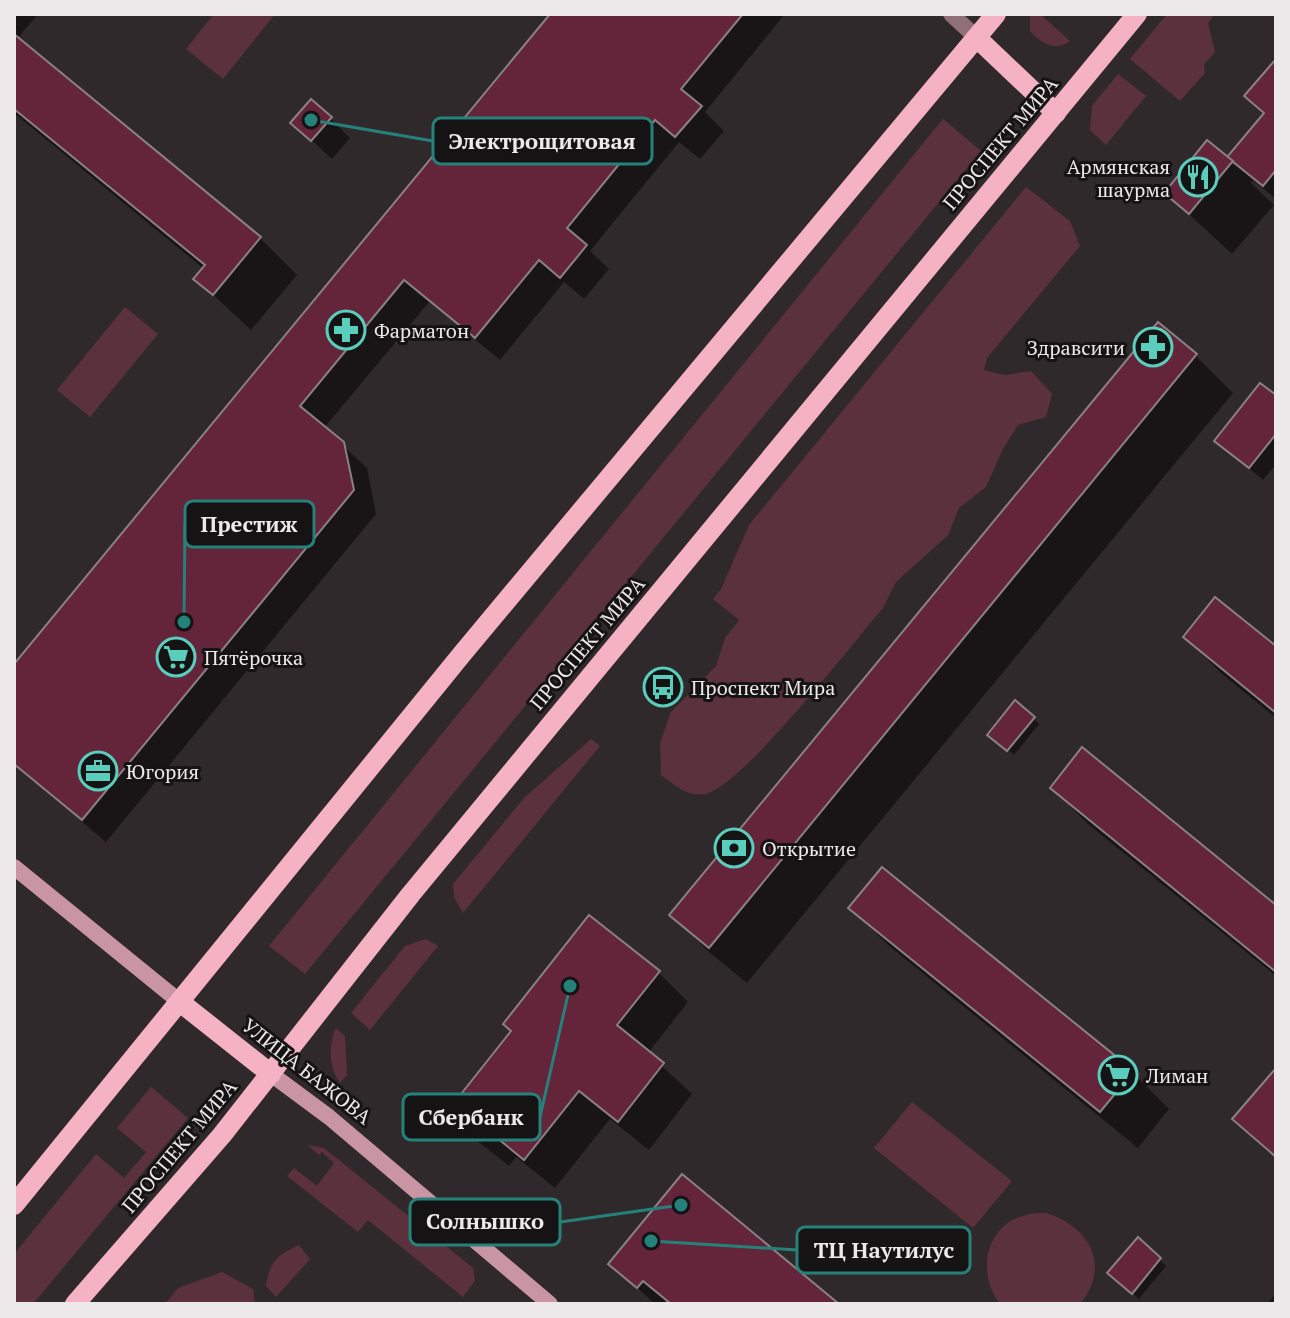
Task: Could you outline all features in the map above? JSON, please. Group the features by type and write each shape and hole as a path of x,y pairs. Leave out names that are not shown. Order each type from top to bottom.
{"main road":[{"path":"14,1205 471,642 996,14"},
{"name":"ПРОСПЕКТ МИРА","path":"75,1304 271,1074 411,894 1137,14"},
{"path":"977,38 1056,113"},
{"name":"УЛИЦА БАЖОВА","path":"180,1002 271,1074"}],"street":[{"path":"951,14 977,38"},
{"path":"14,867 180,1002"},
{"name":"УЛИЦА БАЖОВА","path":"271,1074 329,1117 550,1304"}],"shaded area":[{"path":"214,14 275,14 223,79 186,49"},
{"path":"1030,14 1040,14 1070,41 1054,46 1039,39 1030,31"},
{"path":"1167,14 1215,14 1208,23 1215,52 1204,64 1205,73 1180,101 1130,59"},
{"path":"1118,74 1146,96 1106,145 1090,130 1092,106"},
{"path":"943,119 981,151 305,974 269,946"},
{"path":"1026,187 1070,221 1080,246 987,358 984,370 1004,375 1031,371 1052,394 1046,417 1018,425 986,487 959,508 948,535 896,582 883,608 770,741 722,785 705,794 692,794 681,789 661,775 660,743 671,712 716,666 725,638 739,620 713,599 721,589 749,525"},
{"path":"125,307 158,334 90,417 57,390"},
{"path":"591,739 600,746 463,913 454,897 453,884 524,798"},
{"path":"426,939 438,946 370,1030 351,1013 405,946"},
{"path":"336,1028 345,1036 347,1075 340,1083 331,1056"},
{"path":"151,1087 188,1118 33,1304 14,1304 14,1254 96,1154 124,1178 146,1152 117,1128"},
{"path":"912,1102 1012,1181 973,1228 874,1148"},
{"path":"308,1145 324,1148 473,1268 475,1281 463,1297 368,1220 358,1232 287,1176 294,1168 317,1186 334,1163"},
{"path":"1046,1213 1074,1227 1091,1249 1095,1261 1089,1289 1080,1304 1000,1304 988,1279 987,1265 993,1239 1012,1220 1029,1214"},
{"path":"299,1245 310,1259 276,1297 266,1286 272,1265 285,1252"},
{"path":"222,1272 253,1289 255,1304 165,1304 178,1288"}],"building":[{"path":"550,14 743,14 681,89 702,106 675,137 655,120 567,228 587,245 560,278 539,260 475,338 404,280 300,406 344,442 354,490 82,820 14,764 14,664"},
{"path":"14,34 261,237 213,295 193,279 205,265 14,109"},
{"path":"1276,59 1276,170 1263,186 1227,157 1264,113 1244,96"},
{"path":"311,99 332,117 311,141 290,123"},
{"name":"Армянская шаурма","path":"1207,140 1233,161 1189,214 1164,193"},
{"path":"1158,322 1197,354 709,948 669,915"},
{"path":"1260,383 1276,395 1276,434 1249,468 1214,441"},
{"path":"1215,597 1276,646 1276,713 1183,637"},
{"path":"1015,700 1035,717 1007,751 987,735"},
{"path":"1082,747 1276,905 1276,972 1050,788"},
{"path":"882,867 1134,1071 1100,1112 848,908"},
{"path":"589,915 660,971 617,1025 664,1063 618,1122 579,1091 524,1160 486,1129 478,1138 446,1113 511,1031 503,1024"},
{"path":"1276,1068 1276,1157 1232,1119"},
{"path":"682,1174 839,1304 671,1304 643,1281 637,1288 608,1264"},
{"path":"1138,1237 1161,1258 1132,1294 1107,1273"}],"place":[{"name":"Электрощитовая","path":"311,120"},
{"name":"Армянская шаурма","path":"1198,177"},
{"name":"Фарматон","path":"346,330"},
{"name":"Здравсити","path":"1153,347"},
{"name":"Престиж","path":"184,622"},
{"name":"Пятёрочка","path":"176,657"},
{"name":"Проспект Мира","path":"663,687"},
{"name":"Югория","path":"98,771"},
{"name":"Открытие","path":"734,848"},
{"name":"Сбербанк","path":"570,986"},
{"name":"Лиман","path":"1118,1075"},
{"name":"Солнышко","path":"681,1205"},
{"name":"ТЦ Наутилус","path":"651,1241"}]}
